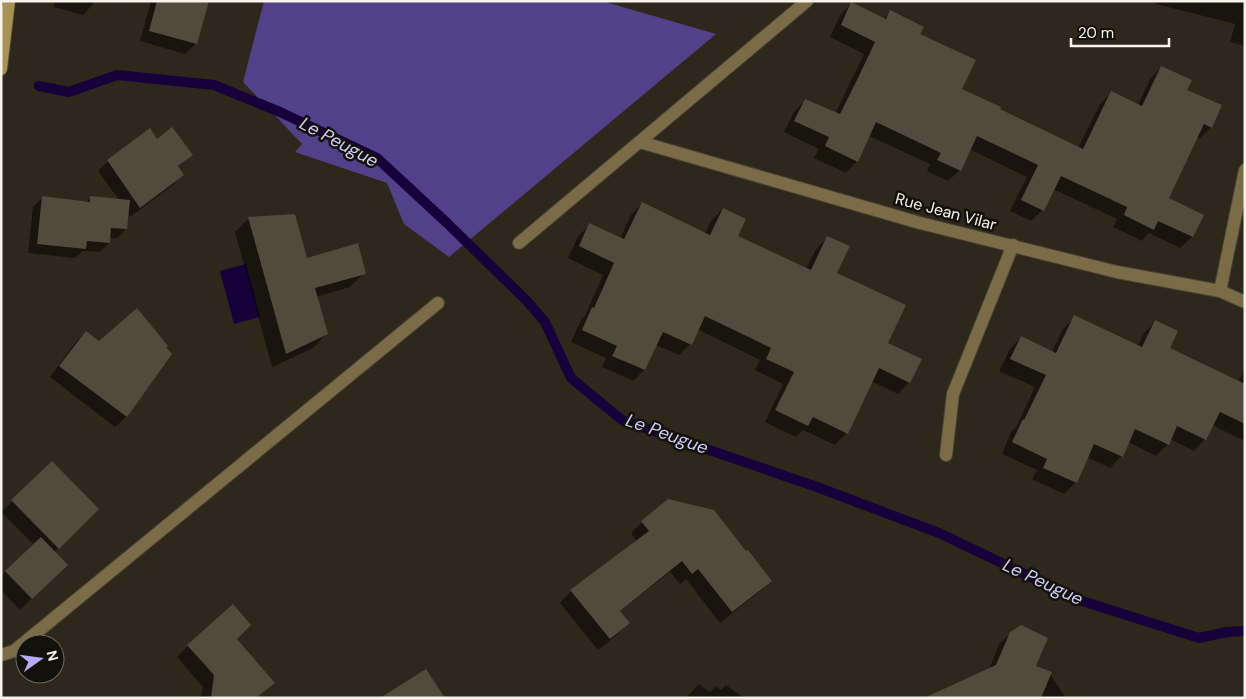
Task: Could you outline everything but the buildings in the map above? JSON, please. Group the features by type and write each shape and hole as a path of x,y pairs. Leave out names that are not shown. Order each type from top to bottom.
{"street":[{"path":"1,69 9,1"},
{"path":"519,243 807,1"},
{"name":"Rue Jean Vilar","path":"640,142 920,223 1117,272 1220,291 1245,302"},
{"path":"1220,291 1245,170"},
{"path":"946,455 953,394 1013,245"},
{"path":"1,655 14,650 438,303"}],"shaded area":[{"path":"264,1 602,1 716,34 449,257 404,224 387,183 295,152 302,144 243,82"},
{"path":"246,264 260,317 234,324 220,271"}],"waterway":[{"name":"Le Peugue","path":"39,86 69,92 117,75 214,85 280,112 377,158 526,300 545,322 571,378 622,420 817,487 939,533 1079,600 1199,638 1227,632 1245,631"}]}
